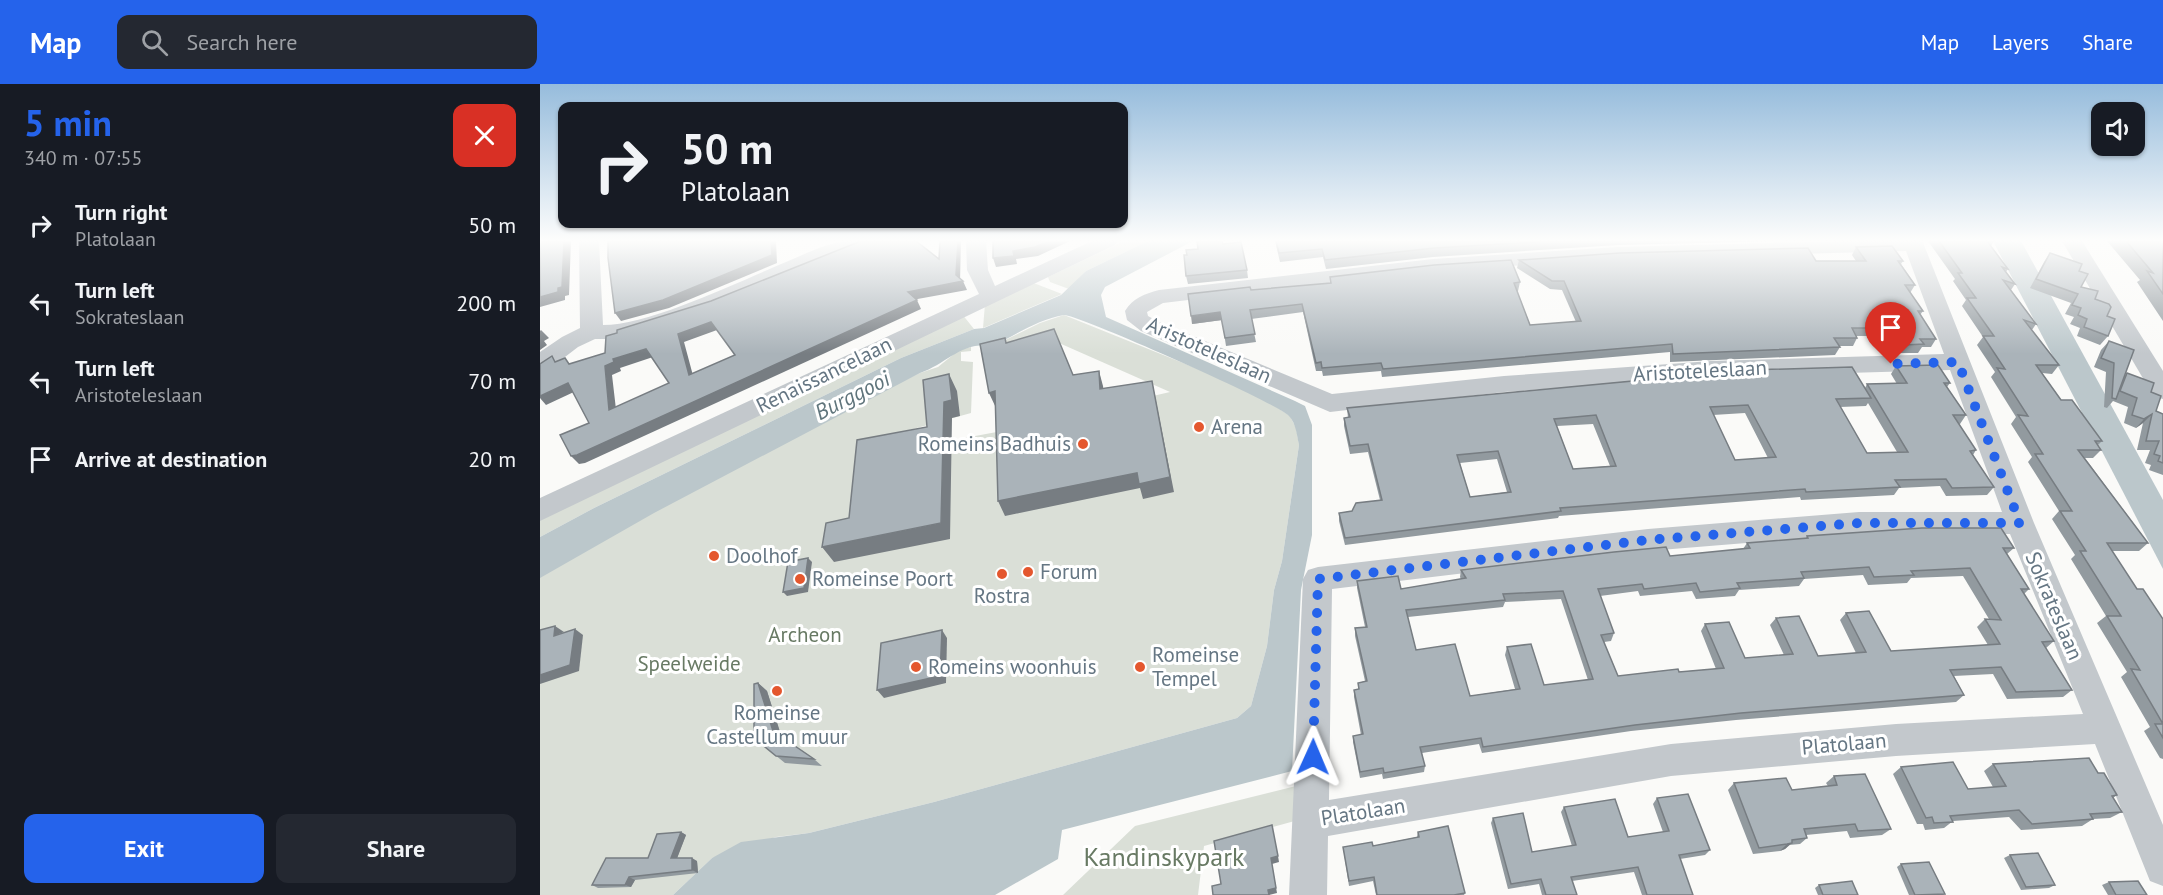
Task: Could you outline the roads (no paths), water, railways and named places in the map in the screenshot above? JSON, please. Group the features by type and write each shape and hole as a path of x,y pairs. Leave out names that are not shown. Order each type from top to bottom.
{"street":[{"path":"590,279 592,332"},
{"path":"540,364 570,342 592,332 612,332 660,319 746,279"},
{"path":"978,279 991,295"},
{"name":"Renaissancelaan","path":"540,510 1025,279"},
{"name":"Aristoteleslaan","path":"1314,279 1159,297 1143,303 1136,311 1138,320 1149,326 1330,403 1504,384 1711,369 1958,362"},
{"name":"Sokrateslaan","path":"1927,279 2020,523 2163,868"},
{"path":"2095,279 2163,391"},
{"path":"2136,347 2163,349"},
{"name":"Platolaan","path":"2020,523 1859,523 1648,540 1318,579 1311,820 1671,760 1896,740 2105,728"},
{"path":"1308,895 1311,820"}],"water":[{"name":"Burggooi","path":"1078,279 1121,279 1105,287 1101,295 1106,317 1305,406 1312,425 1312,535 1301,590 1292,771 1062,830 1058,859 995,895 673,895 712,858 741,842 809,833 934,802 1237,718 1251,706 1267,646 1274,590 1282,561 1299,445 1293,422 1289,416 1250,394 1102,328 1064,315 1036,324 993,346 982,345 963,350 654,513 540,578 540,537 594,508 901,358 974,329 984,328 1061,295"},
{"path":"2013,279 2042,279 2163,500 2163,569"}],"place":[{"name":"Arena","path":"1199,427"},
{"name":"Romeins Badhuis","path":"1083,444"},
{"name":"Doolhof","path":"714,556"},
{"name":"Forum","path":"1028,572"},
{"name":"Rostra","path":"1002,574"},
{"name":"Romeinse Poort","path":"800,579"},
{"name":"Romeins woonhuis","path":"916,667"},
{"name":"Romeinse Tempel","path":"1140,667"},
{"name":"Romeinse Castellum muur","path":"777,691"}],"park label":[{"name":"Archeon","path":"805,635"},
{"name":"Speelweide","path":"689,664"},
{"name":"Kandinskypark","path":"1164,857"}]}
